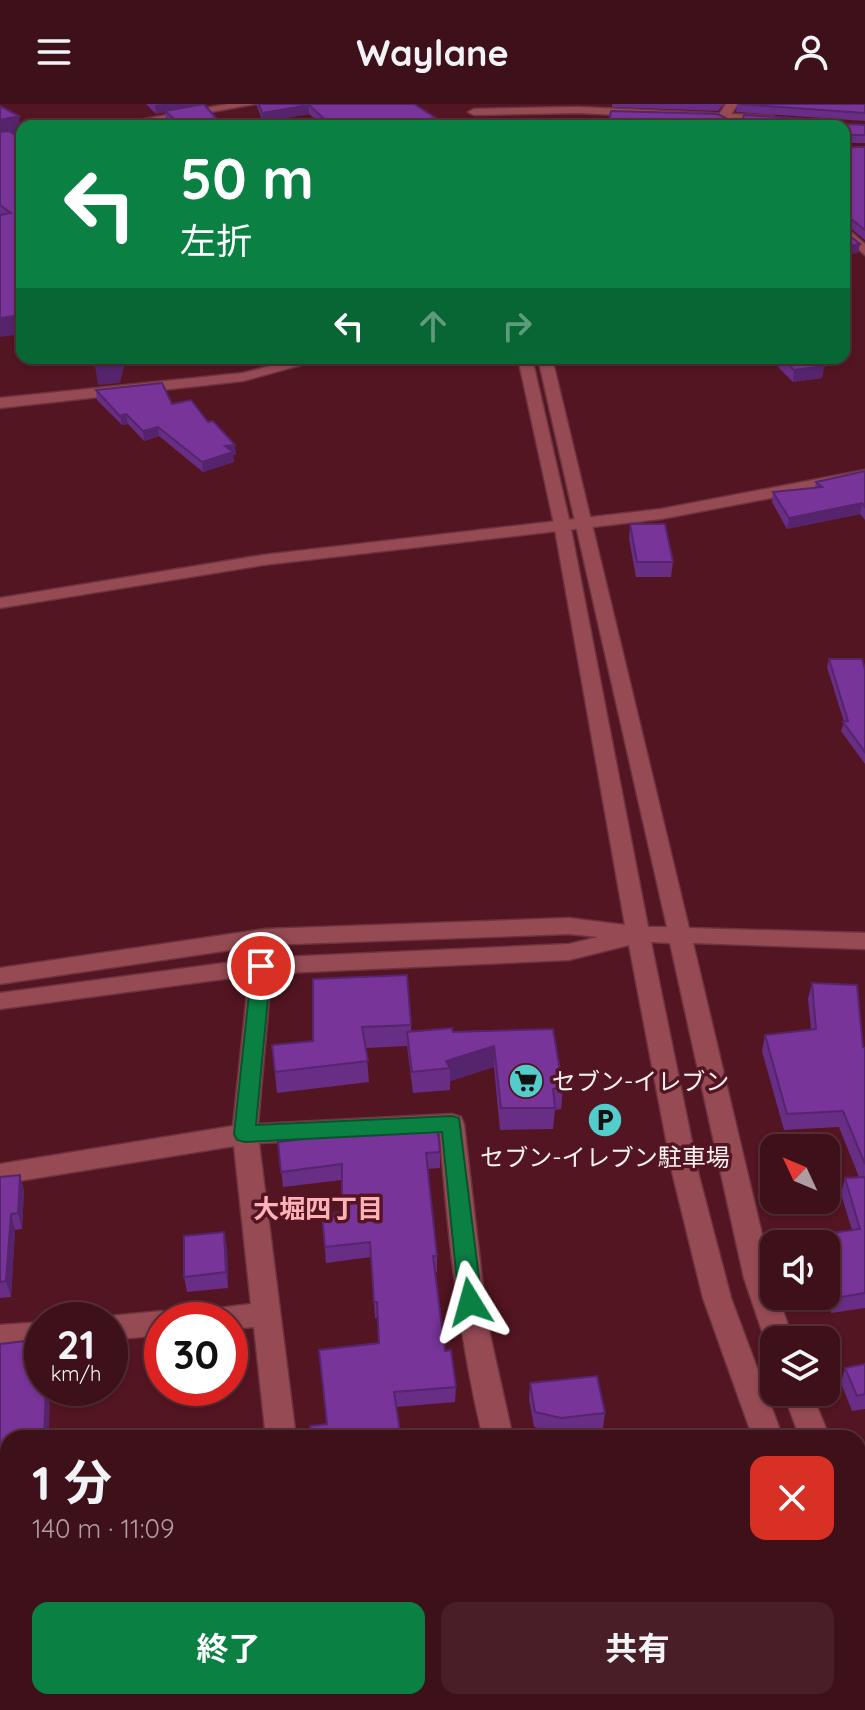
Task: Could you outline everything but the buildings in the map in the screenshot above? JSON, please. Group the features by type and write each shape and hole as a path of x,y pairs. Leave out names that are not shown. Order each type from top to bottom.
{"street":[{"path":"149,120 249,104"},
{"path":"474,108 494,114 695,120"},
{"path":"850,236 865,251"},
{"path":"0,403 243,377 295,364"},
{"path":"526,364 562,524 686,1176 717,1298 765,1430"},
{"path":"546,364 586,523 758,1278 774,1326"},
{"path":"0,603 263,560 676,511 865,475"},
{"path":"0,976 265,937 569,926 638,934 865,941"},
{"path":"0,1001 261,966 569,952 638,934"},
{"path":"261,966 245,1134 280,1430"},
{"path":"0,1174 245,1134 452,1124 465,1273 485,1389 496,1430"},
{"path":"248,1316 267,1314"},
{"path":"0,1337 24,1335"},
{"path":"802,1406 812,1430"}],"place":[{"name":"セブン-イレブン","path":"526,1081"},
{"name":"セブン-イレブン駐車場","path":"605,1120"}],"district":[{"name":"大堀四丁目","path":"318,1208"}],"route":[{"path":"261,966 245,1134 452,1124 470,1302"}]}
